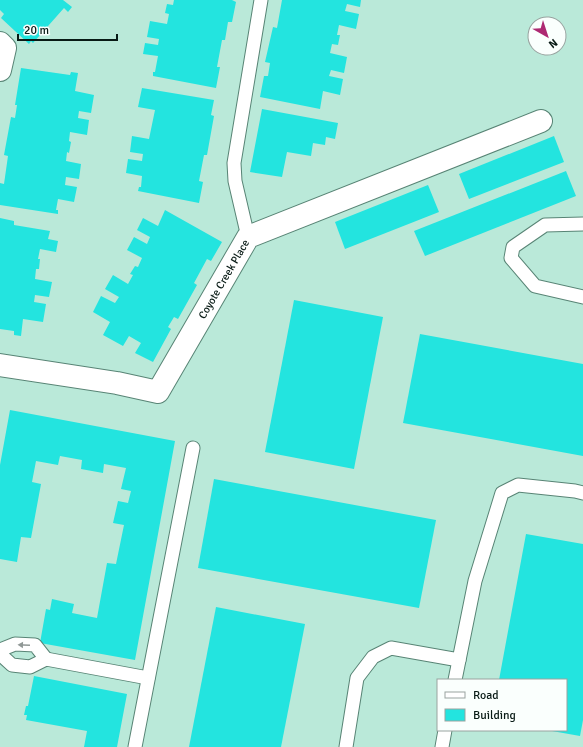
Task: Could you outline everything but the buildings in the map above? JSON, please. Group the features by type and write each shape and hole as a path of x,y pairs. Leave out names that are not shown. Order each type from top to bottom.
{"street":[{"path":"0,43 5,48 0,70"},
{"name":"Coyote Creek Place","path":"0,365 117,383 158,392 248,237 541,121"}],"lane":[{"path":"248,237 236,186 234,163 261,0"},
{"path":"583,224 545,225 513,247 510,258 535,286 583,297"},
{"path":"135,747 193,448"},
{"path":"455,679 474,581 502,493 518,485 583,493"},
{"path":"0,650 15,644 35,645 46,659"},
{"path":"346,747 358,678 373,658 391,648 459,660"},
{"path":"0,654 12,665 30,667 46,659 148,678"},
{"path":"442,747 445,731"}]}
